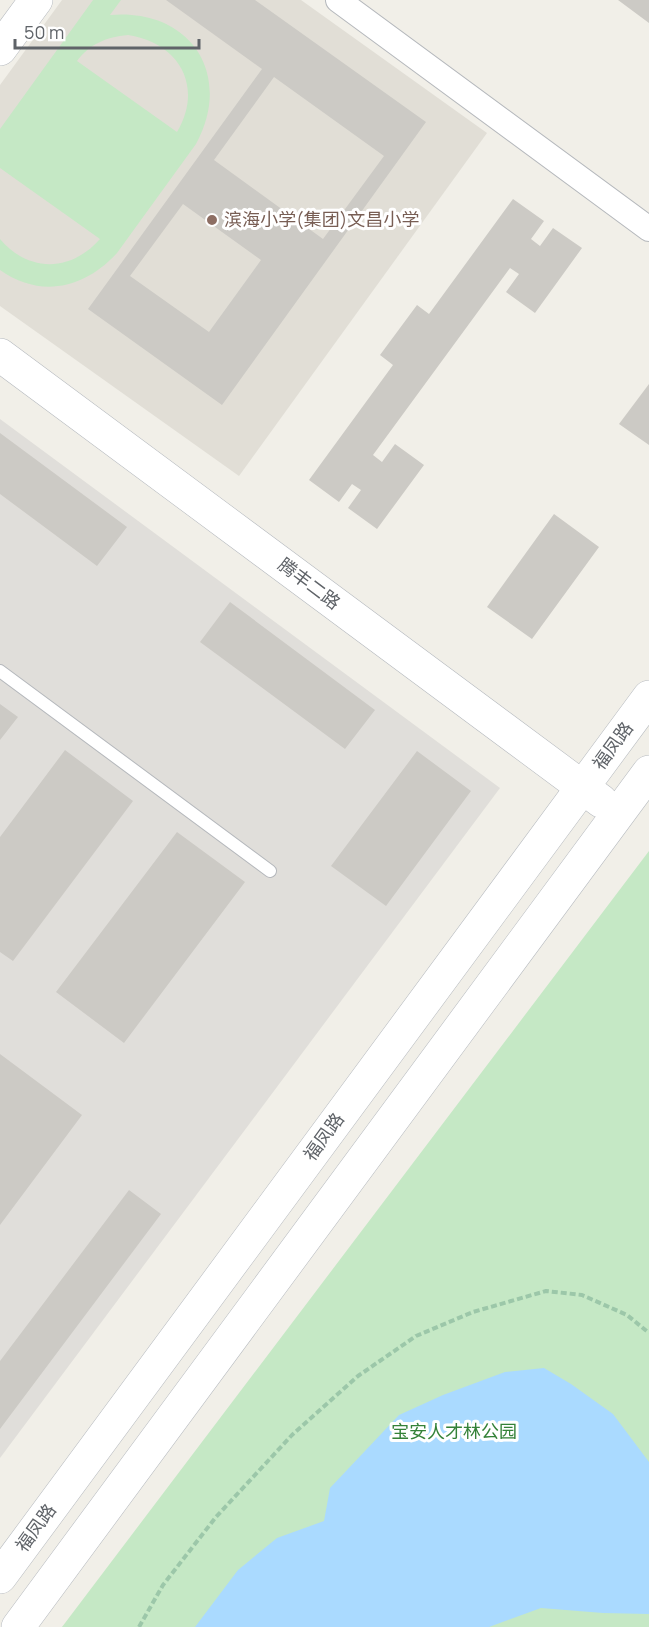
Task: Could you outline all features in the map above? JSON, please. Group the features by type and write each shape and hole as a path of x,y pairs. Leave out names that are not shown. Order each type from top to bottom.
{"main road":[{"path":"0,49 36,0"},
{"name":"腾丰二路","path":"0,355 618,813"},
{"name":"福凤路","path":"0,1577 649,697"},
{"path":"18,1627 649,772"}],"street":[{"path":"338,0 649,228"}],"lane":[{"path":"0,671 270,871"}],"path":[{"path":"139,1627 163,1585 216,1517 292,1435 358,1376 416,1336 473,1312 546,1292 582,1295 627,1315 649,1333"}],"shaded area":[{"name":"滨海小学(集团)文昌小学","path":"62,0 301,0 487,133 239,476 0,306 0,85"},
{"path":"0,419 500,788 0,1458"}],"green space":[{"path":"93,0 121,0 110,15 138,16 163,22 182,34 197,51 207,71 210,93 206,118 196,144 117,253 91,274 62,286 47,287 31,284 15,279 0,270 0,239 24,258 37,263 50,264 76,258 100,239 0,168 0,129","holes":["128,35 161,47 173,57 182,69 187,83 188,99 185,115 177,132 77,61 87,50 106,40"]},
{"name":"宝安人才林公园","path":"649,851 649,1627 62,1627"}],"water":[{"path":"544,1368 613,1414 649,1462 649,1614 541,1608 489,1627 195,1627 238,1570 277,1538 324,1521 330,1488 399,1415 443,1395 505,1372"}],"building":[{"path":"166,0 255,0 426,122 222,405 88,309 262,69","holes":["274,77 384,156 323,239 214,160","183,204 261,260 209,332 130,276"]},
{"path":"618,0 649,0 649,23"},
{"path":"513,199 544,221 531,239 540,246 553,228 582,248 535,313 506,292 519,274 510,268 373,455 382,462 395,444 424,465 377,529 348,508 361,490 352,484 339,502 309,480 393,365 380,355 417,305 429,314"},
{"path":"649,384 649,445 619,424"},
{"path":"0,433 127,527 97,566 0,494"},
{"path":"554,514 599,547 532,639 487,607"},
{"path":"230,602 375,710 345,749 200,642"},
{"path":"0,704 18,717 0,740"},
{"path":"65,750 133,801 13,961 0,952 0,837"},
{"path":"417,751 471,791 386,906 331,866"},
{"path":"177,832 245,882 124,1043 56,992"},
{"path":"0,1054 82,1115 0,1225"},
{"path":"129,1190 161,1214 0,1429 0,1361"}],"place":[{"name":"滨海小学(集团)文昌小学","path":"212,220"}]}
